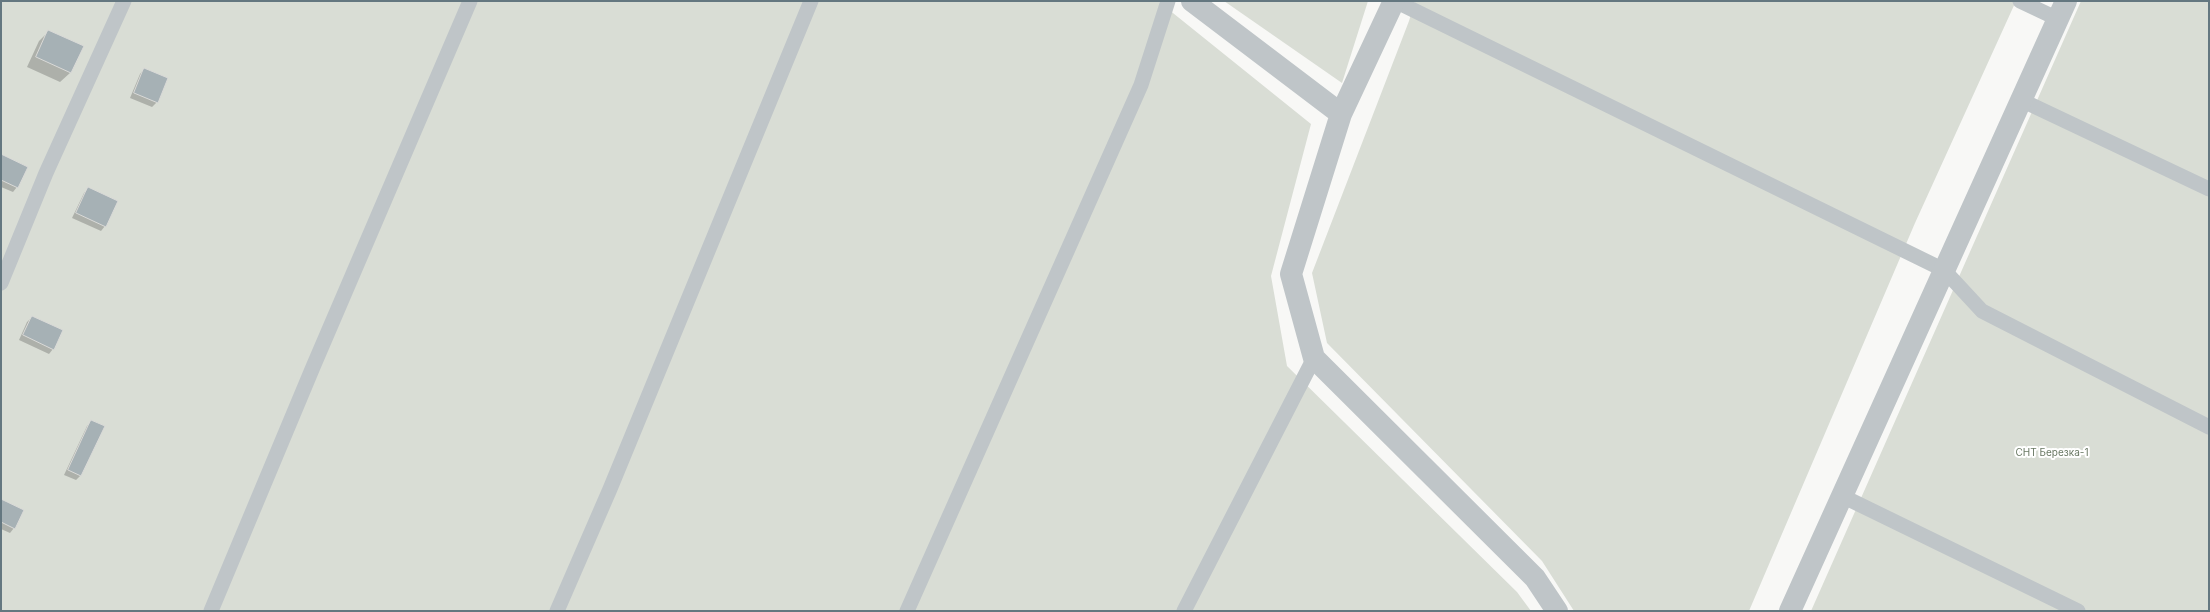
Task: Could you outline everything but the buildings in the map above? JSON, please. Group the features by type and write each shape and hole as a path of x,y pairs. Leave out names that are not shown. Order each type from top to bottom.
{"street":[{"path":"1192,1 1340,114"},
{"path":"1395,1 1340,114 1291,274 1314,358 1535,578 1557,611"},
{"path":"1790,611 2062,10"}],"lane":[{"path":"1,283 46,173 124,1"},
{"path":"211,611 313,367 470,1"},
{"path":"557,611 613,482 811,1"},
{"path":"907,611 1141,85 1168,1"},
{"path":"1395,1 1944,270 1982,311 2209,427"},
{"path":"2020,1 2062,10"},
{"path":"2021,100 2209,189"},
{"path":"1184,611 1314,358"},
{"path":"1842,496 2078,611"}],"green space":[{"path":"1,1 1158,1 1311,124 1271,276 1287,366 1517,592 1531,611 1,611"},
{"path":"1224,1 1368,1 1342,83"},
{"path":"1415,1 2016,1 1915,223 1749,611 1574,611 1542,561 1327,343 1312,273 1409,21"},
{"name":"СНТ Березка-1","path":"2081,1 2209,1 2209,611 1811,611"}]}
